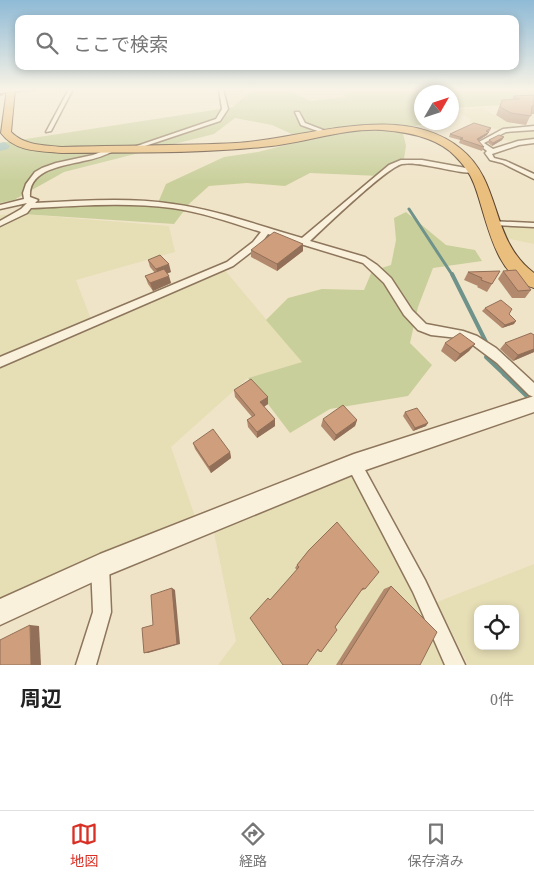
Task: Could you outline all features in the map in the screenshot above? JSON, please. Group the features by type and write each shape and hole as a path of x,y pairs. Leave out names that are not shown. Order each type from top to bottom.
{"highway":[{"path":"6,120 6,133 10,139 20,144 39,148 114,149 263,144 328,132 378,127 416,132 443,142 457,151 476,168 492,223 503,251 513,266 534,282"}],"street":[{"path":"48,131 54,120"},
{"path":"134,148 218,120"},
{"path":"301,120 303,124 328,132"},
{"path":"534,128 505,130 480,142 491,158 504,162 534,177"},
{"path":"491,158 534,141"},
{"path":"30,203 26,193 29,184 46,167 89,158 114,149"},
{"path":"304,241 392,166 402,161 425,162 466,171 476,168"},
{"path":"0,207 30,203 117,202 173,206 266,230 351,255 373,265 391,284 409,314 420,326 427,330 464,335 487,348 534,391"},
{"path":"0,224 24,211 30,203"},
{"path":"492,223 534,225"},
{"path":"0,362 230,264 256,244 266,230"},
{"path":"0,612 100,566 354,464 445,432 534,404"},
{"path":"354,464 419,586 455,665"},
{"path":"86,665 102,612 100,566"}],"shaded area":[{"path":"470,120 504,120 522,129 534,128 534,141 517,144 493,136 503,131 469,122"},
{"path":"22,214 169,226 175,252 76,280 92,322 223,268 302,362 248,378 171,447 199,528 0,615 0,215"},
{"path":"492,223 534,225 534,244 496,236"},
{"path":"350,473 367,500 448,665 218,665 236,641 214,532"},
{"path":"534,564 534,665 468,665 437,602"}],"green space":[{"path":"149,120 232,120 214,134 64,172 14,200 0,203 0,143"},
{"path":"246,120 414,120 414,126 365,125 294,135 272,125"},
{"path":"382,129 403,133 406,146 404,159 380,176 310,173 285,186 247,183 209,186 190,203 174,224 22,214 34,208 68,203 157,205 166,184 224,157 258,152 325,135 356,130"},
{"path":"406,212 446,245 475,250 482,261 433,268 418,307 410,343 432,365 408,396 330,409 290,433 248,378 302,362 266,320 288,298 322,289 364,290 372,271 391,265 396,240 394,218"}],"building":[{"path":"474,123 491,128 486,131 489,132 477,139 484,147 450,134"},
{"path":"499,135 504,137 493,143 489,140"},
{"path":"274,232 303,244 277,264 251,250"},
{"path":"160,255 169,264 156,269 148,260"},
{"path":"164,269 169,276 150,283 145,276"},
{"path":"516,270 531,290 518,291 503,271"},
{"path":"500,271 492,284 468,272"},
{"path":"501,300 512,309 509,314 516,321 505,325 485,308"},
{"path":"460,333 475,344 460,354 445,343"},
{"path":"531,333 534,335 534,349 518,355 505,343"},
{"path":"251,379 268,397 260,402 275,419 257,432 247,420 255,415 234,390"},
{"path":"343,405 357,420 336,435 323,419"},
{"path":"417,408 428,423 415,428 405,412"},
{"path":"213,429 230,452 209,467 193,443"},
{"path":"337,522 379,572 365,589 363,588 335,627 337,630 321,652 318,649 307,665 283,665 250,618 268,598 270,600 299,567 297,565 309,550"},
{"path":"391,586 437,632 420,665 341,665"},
{"path":"172,588 177,644 144,653 142,628 153,625 151,595"},
{"path":"30,625 31,665 0,665 0,640"}],"waterway":[{"path":"0,147 4,146"},
{"path":"409,209 453,276"},
{"path":"453,276 486,342"},
{"path":"486,357 505,375"},
{"path":"504,374 526,395"}]}
